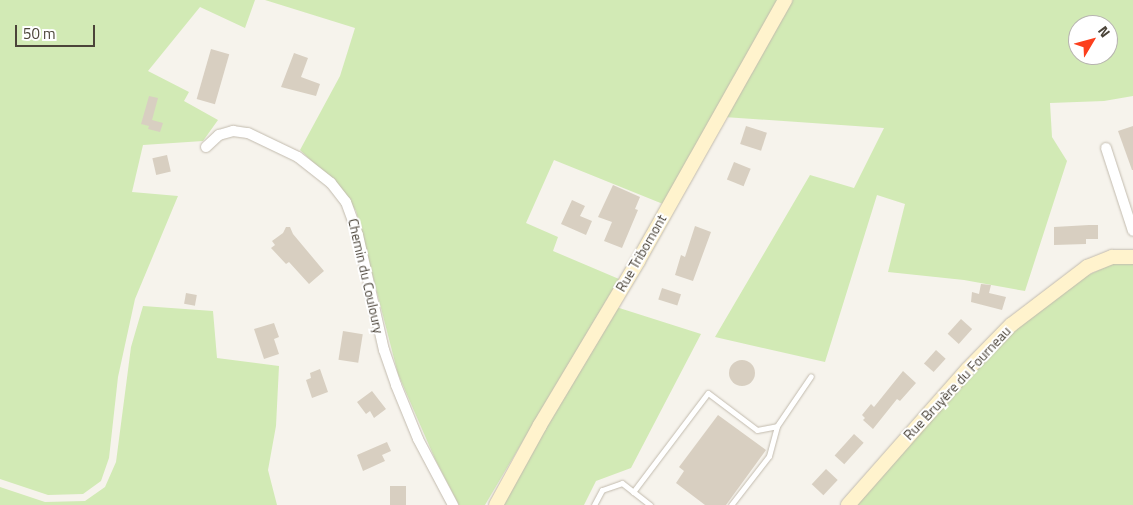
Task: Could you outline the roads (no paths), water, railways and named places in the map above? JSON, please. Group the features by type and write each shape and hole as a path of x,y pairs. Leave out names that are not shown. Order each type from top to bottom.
{"street":[{"name":"Rue Tribomont","path":"496,505 540,425 638,261 785,0"},
{"name":"Chemin du Couloury","path":"206,147 219,135 233,131 248,133 298,157 331,183 346,202 358,235 384,350 396,385 418,439 453,505"},
{"path":"1106,148 1133,231"},
{"name":"Rue Bruyère du Fourneau","path":"848,505 968,369 1011,325 1087,267 1112,257 1133,257"}],"lane":[{"path":"731,505 769,456 777,426 811,376"},
{"path":"633,492 708,393 757,430 777,426"},
{"path":"594,505 602,490 622,483 650,505"}]}
